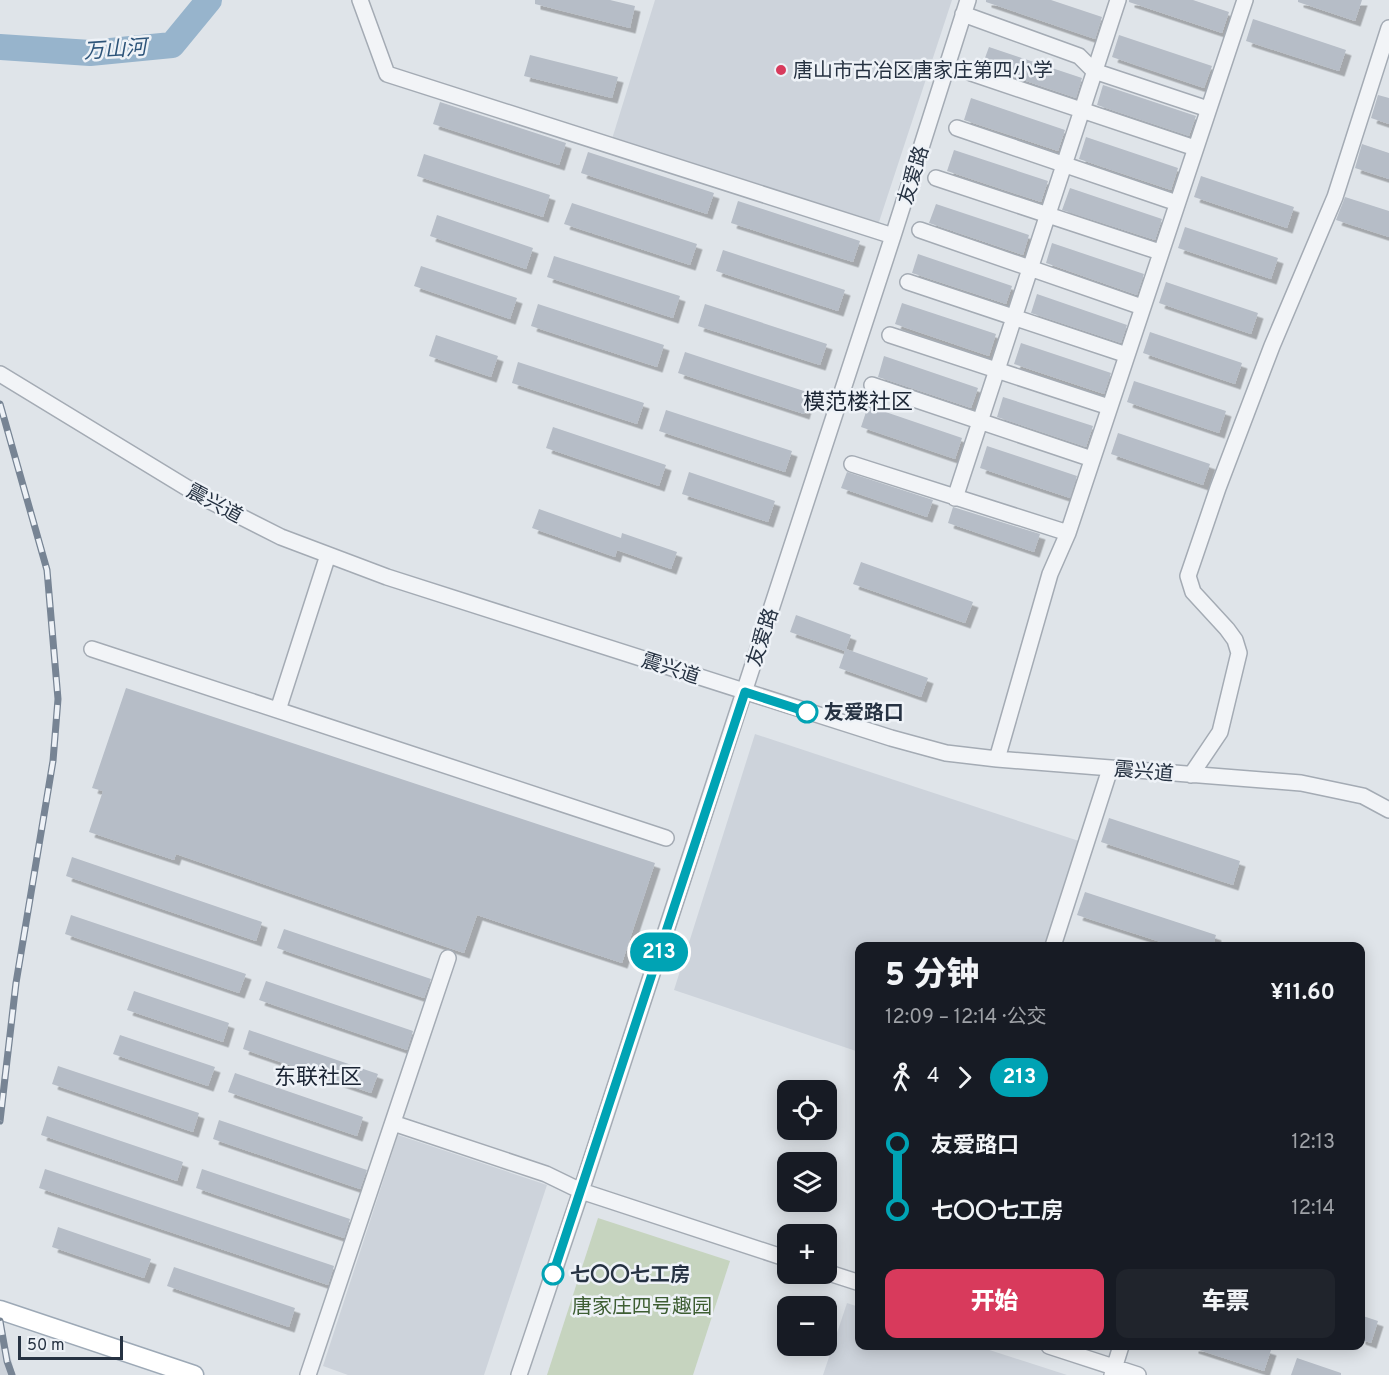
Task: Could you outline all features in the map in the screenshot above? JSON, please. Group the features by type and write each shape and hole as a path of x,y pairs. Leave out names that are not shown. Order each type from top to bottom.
{"main road":[{"path":"0,1310 194,1375"}],"street":[{"path":"360,0 387,74 893,236"},
{"path":"955,498 1118,0"},
{"path":"997,759 1050,574 1068,533 1245,0"},
{"path":"965,7 1078,56 1094,71 1208,109"},
{"name":"友爱路","path":"519,1375 745,692 965,7"},
{"path":"1191,775 1220,732 1239,653 1235,640 1227,629 1193,592 1188,576 1218,488 1272,346 1335,197 1389,28"},
{"path":"971,73 1195,148"},
{"path":"957,128 1177,203"},
{"path":"936,178 1160,252"},
{"path":"920,230 1142,307"},
{"path":"908,282 1126,355"},
{"path":"890,335 1109,407"},
{"name":"震兴道","path":"0,374 202,497 281,537 387,577 891,738 946,753 997,759 1301,783 1363,796 1389,810"},
{"path":"872,385 1092,459"},
{"path":"852,464 1068,533"},
{"path":"278,710 328,555"},
{"path":"92,649 666,838"},
{"path":"1054,942 1110,768"},
{"path":"308,1375 448,958"},
{"path":"393,1123 546,1173 581,1191 777,1255"},
{"path":"837,1276 855,1281"},
{"path":"1059,1350 1113,1371 1138,1375"},
{"path":"1113,1371 1120,1350"}],"shaded area":[{"name":"唐山市古冶区唐家庄第四小学","path":"655,0 952,0 878,225 612,139"},
{"path":"755,734 1082,842 1049,942 855,942 855,1051 674,990"},
{"path":"398,1135 547,1185 484,1375 348,1375 323,1366"},
{"path":"847,1303 855,1306 855,1350 989,1350 1067,1375 823,1375 829,1356 837,1356 837,1333"},
{"path":"0,1336 6,1338 15,1375 0,1375"}],"green space":[{"name":"唐家庄四号趣园","path":"598,1218 730,1261 693,1375 547,1375"}],"building":[{"path":"535,0 610,0 635,6 630,28 535,4"},
{"path":"986,0 1051,0 1102,17 1095,39 986,2"},
{"path":"1129,0 1193,0 1229,12 1222,33 1129,2"},
{"path":"1298,0 1362,0 1355,21 1298,2"},
{"path":"1253,19 1346,50 1339,71 1246,41"},
{"path":"1119,35 1212,66 1204,88 1112,57"},
{"path":"989,47 1082,78 1076,98 982,66"},
{"path":"530,55 618,77 612,98 524,76"},
{"path":"1103,85 1196,116 1189,136 1097,105"},
{"path":"1378,95 1389,98 1389,124 1371,118"},
{"path":"971,98 1065,130 1058,151 964,120"},
{"path":"440,102 566,143 559,165 433,124"},
{"path":"1086,137 1178,168 1171,190 1079,159"},
{"path":"1362,144 1389,153 1389,179 1355,168"},
{"path":"954,150 1048,181 1041,202 947,171"},
{"path":"588,152 714,193 707,214 581,173"},
{"path":"424,154 550,195 543,217 417,176"},
{"path":"1201,176 1294,207 1287,228 1194,197"},
{"path":"1070,188 1162,219 1155,240 1062,210"},
{"path":"1345,197 1389,211 1389,237 1336,220"},
{"path":"738,201 860,241 853,262 731,223"},
{"path":"572,203 697,244 690,265 564,224"},
{"path":"936,204 1029,235 1023,255 929,223"},
{"path":"437,215 533,248 526,269 430,236"},
{"path":"1185,227 1278,258 1271,279 1178,248"},
{"path":"1052,243 1144,274 1137,295 1046,263"},
{"path":"723,250 845,290 838,311 716,271"},
{"path":"918,254 1012,286 1006,304 912,273"},
{"path":"554,256 680,296 673,318 547,277"},
{"path":"421,266 517,298 510,319 414,286"},
{"path":"1166,282 1258,313 1251,334 1159,303"},
{"path":"1037,294 1127,325 1121,343 1031,313"},
{"path":"902,303 996,334 989,356 895,324"},
{"path":"538,304 664,345 657,367 531,326"},
{"path":"705,304 827,344 820,365 698,326"},
{"path":"1150,332 1242,363 1235,384 1143,353"},
{"path":"436,335 498,356 491,377 429,356"},
{"path":"1021,343 1111,373 1104,394 1014,364"},
{"path":"685,352 810,393 804,414 678,373"},
{"path":"884,356 978,388 971,408 878,377"},
{"path":"518,362 644,403 637,424 512,383"},
{"path":"1134,381 1226,411 1219,433 1127,402"},
{"path":"1003,397 1093,426 1086,447 997,417"},
{"path":"868,406 962,438 955,459 861,427"},
{"path":"666,410 792,451 785,472 659,431"},
{"path":"553,427 666,465 659,486 546,448"},
{"path":"1118,433 1210,464 1203,485 1111,454"},
{"path":"987,446 1077,476 1070,498 980,468"},
{"path":"689,472 775,501 768,522 682,494"},
{"path":"847,472 933,500 927,517 841,488"},
{"path":"953,507 1040,534 1034,552 948,523"},
{"path":"539,509 621,538 622,533 677,552 671,569 617,550 615,557 532,528"},
{"path":"861,562 973,602 965,623 853,584"},
{"path":"796,615 851,635 846,649 928,678 921,697 839,668 845,651 790,632"},
{"path":"126,688 655,863 622,963 477,915 464,953 176,854 174,860 89,832 103,791 92,788"},
{"path":"1109,818 1240,861 1233,885 1101,842"},
{"path":"72,857 262,922 256,941 66,876"},
{"path":"1085,892 1216,935 1214,942 1161,942 1077,915"},
{"path":"71,915 246,974 239,993 65,934"},
{"path":"284,929 431,979 424,998 277,948"},
{"path":"266,981 413,1031 407,1050 259,1000"},
{"path":"134,991 229,1023 223,1042 127,1010"},
{"path":"249,1030 378,1074 371,1093 243,1049"},
{"path":"120,1035 215,1067 208,1086 113,1054"},
{"path":"58,1066 199,1113 193,1132 52,1084"},
{"path":"235,1073 363,1117 357,1136 228,1092"},
{"path":"47,1116 183,1162 177,1181 41,1135"},
{"path":"219,1120 367,1170 360,1189 213,1139"},
{"path":"45,1169 334,1266 328,1285 39,1188"},
{"path":"202,1169 350,1219 344,1238 196,1188"},
{"path":"58,1227 151,1259 144,1278 52,1247"},
{"path":"174,1267 295,1308 289,1327 167,1286"},
{"path":"1365,1317 1378,1321 1371,1343 1365,1341"},
{"path":"1199,1350 1271,1350 1264,1371"},
{"path":"1297,1358 1341,1373 1341,1375 1291,1375"}],"waterway":[{"name":"万山河","path":"0,47 90,53 172,45 209,0"}],"railway":[{"path":"0,404 47,570 58,699 53,761 16,983 0,1121"},
{"path":"0,1321 7,1361 12,1375"}],"bus line":[{"name":"213","path":"553,1274 745,692 807,712"}],"place":[{"name":"唐山市古冶区唐家庄第四小学","path":"781,70"},
{"name":"友爱路口","path":"807,712"},
{"name":"七〇〇七工房","path":"553,1274"}],"district":[{"name":"模范楼社区","path":"858,401"},
{"name":"东联社区","path":"318,1076"}]}
